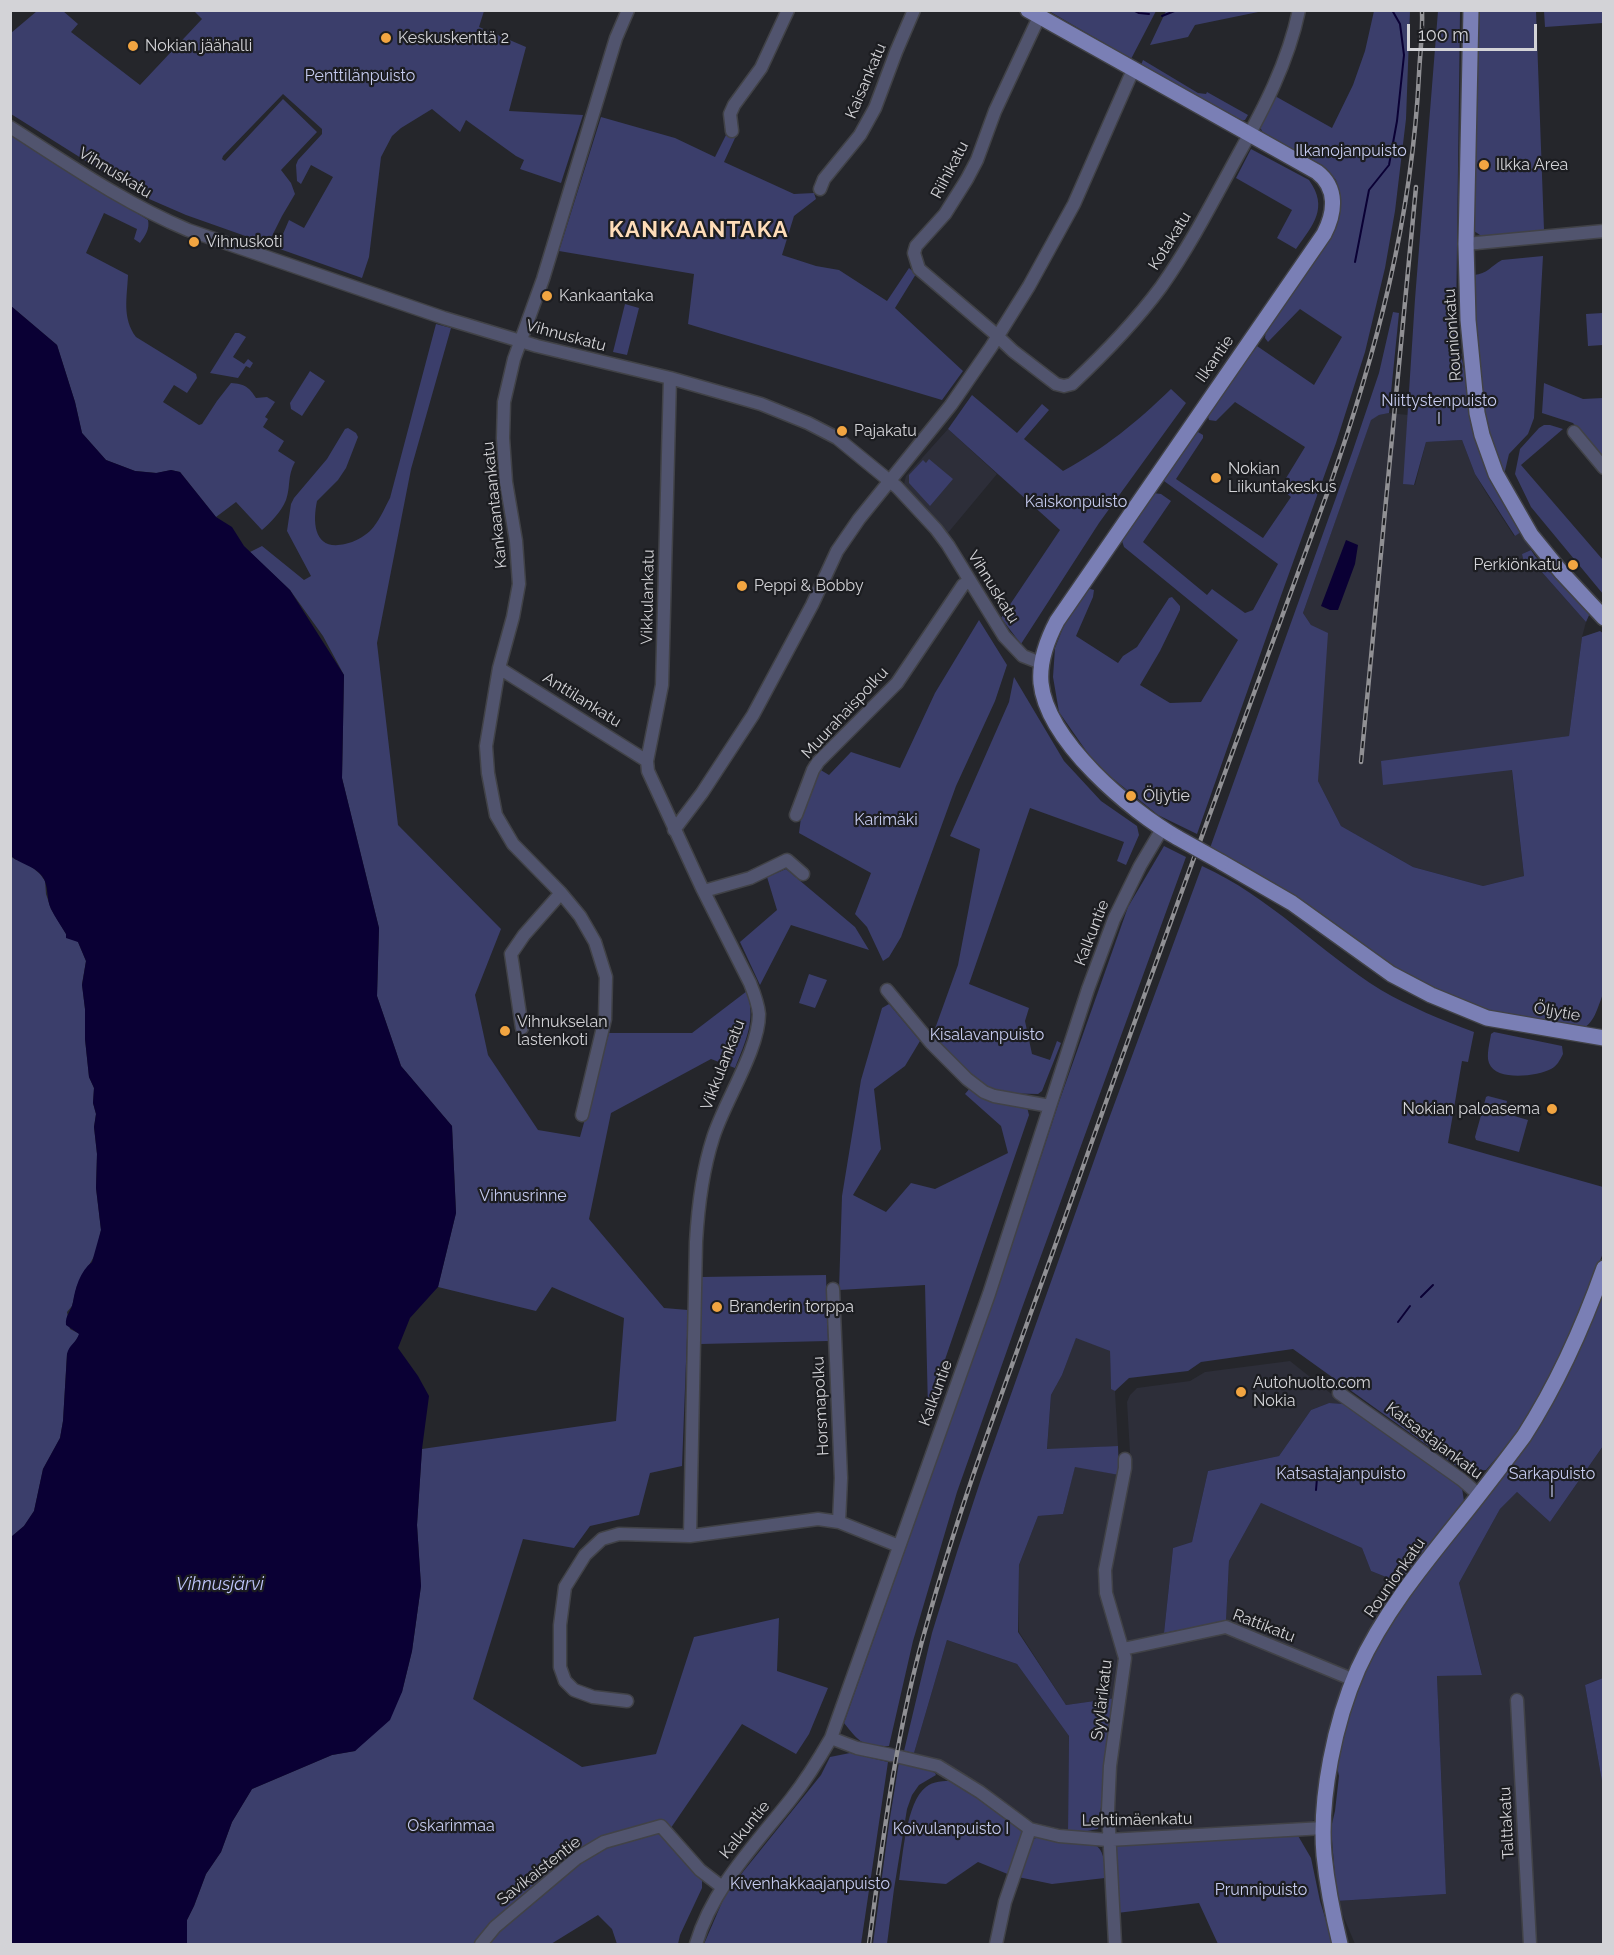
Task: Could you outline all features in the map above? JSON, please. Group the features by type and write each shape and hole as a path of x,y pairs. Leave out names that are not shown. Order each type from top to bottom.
{"main road":[{"name":"Rounionkatu","path":"1471,10 1466,244 1468,320 1474,387 1482,435 1496,474 1531,535 1562,573 1604,618"},
{"name":"Ilkantie","path":"1033,14 1324,177 1333,200 1333,209 1324,234 1057,621 1046,644 1041,663 1041,682 1052,716 1069,743 1108,788 1162,829"},
{"name":"Öljytie","path":"1162,829 1292,903 1391,974 1431,995 1487,1018 1604,1038"},
{"name":"Rounionkatu","path":"1340,1944 1326,1870 1324,1828 1332,1753 1342,1711 1354,1680 1394,1608 1428,1560 1524,1436 1554,1386 1583,1324 1604,1268"}],"street":[{"name":"Kankaantaankatu","path":"582,1115 605,1019 606,977 595,942 580,916 513,844 496,815 488,773 486,746 500,668 519,584 516,541 506,482 503,438 504,402 514,360 543,279 616,38 628,10"},
{"path":"732,131 730,114 734,105 761,68 788,10"},
{"name":"Kaisankatu","path":"820,189 824,179 860,135 875,108 914,10"},
{"name":"Kotakatu","path":"998,337 1056,384 1064,386 1072,384 1116,340 1160,287 1195,234 1277,80 1289,48 1299,10"},
{"name":"Riihikatu","path":"998,337 919,269 914,253 916,246 945,214 968,179 1033,14"},
{"path":"674,830 702,793 753,715 837,551 859,519 951,405 998,337 1074,204 1133,70"},
{"name":"Vihnuskatu","path":"10,127 113,193 157,217 188,230 444,318 522,342 670,378 761,404 792,415 837,438 890,481 936,529 1013,646 1023,656 1041,663"},
{"path":"1466,244 1604,231"},
{"name":"Vikkulankatu","path":"670,378 662,685 647,761 648,771 674,830 750,983 759,1016 751,1047 712,1139 699,1197 696,1242 690,1536"},
{"path":"1574,432 1604,468"},
{"name":"Muurahaispolku","path":"796,815 818,762 897,683 963,585 969,581"},
{"name":"Anttilankatu","path":"500,668 647,761"},
{"name":"Kalkuntie","path":"696,1944 704,1921 722,1887 806,1779 831,1738 989,1294 1113,919 1162,829"},
{"path":"704,891 750,878 787,860 803,874"},
{"path":"522,1028 510,954 561,893"},
{"path":"887,990 931,1043 984,1092 994,1096 1050,1106"},
{"name":"Horsmapolku","path":"833,1289 841,1478 839,1522"},
{"name":"Katsastajankatu","path":"1339,1393 1462,1480 1479,1495"},
{"name":"Syylärikatu","path":"1115,1944 1108,1840 1110,1766 1125,1658 1106,1593 1105,1581 1106,1556 1125,1459"},
{"path":"627,1701 593,1697 574,1690 565,1681 560,1667 565,1587 585,1555 602,1539 619,1534 690,1536 818,1519 839,1522 899,1546"},
{"name":"Rattikatu","path":"1123,1649 1226,1627 1354,1680"},
{"name":"Talttakatu","path":"1517,1700 1530,1944"},
{"name":"Lehtimäenkatu","path":"831,1738 857,1748 938,1766 980,1792 1030,1829 1059,1836 1108,1840 1324,1828"},
{"name":"Savikaistentie","path":"481,1944 495,1927 577,1858 604,1842 661,1826 700,1870 722,1887"},
{"path":"996,1944 1005,1902 1030,1829"}],"shaded area":[{"path":"1389,413 1408,415 1404,484 1415,485 1426,442 1462,440 1475,474 1485,491 1514,536 1521,532 1531,550 1522,554 1540,570 1586,622 1569,736 1509,746 1524,876 1483,886 1413,867 1341,826 1318,781 1311,625 1303,613 1371,419"},
{"path":"948,429 997,474 947,534 904,484 906,476"},
{"path":"1076,1337 1110,1351 1111,1388 1115,1391 1118,1446 1047,1450 1051,1395 1062,1375"},
{"path":"1290,1361 1344,1404 1329,1403 1311,1410 1279,1456 1208,1471 1192,1542 1173,1548 1164,1633 1127,1641 1110,1584 1112,1555 1131,1470 1127,1402 1130,1395 1137,1388 1190,1381 1205,1372"},
{"path":"1603,1446 1603,1678 1585,1685 1603,1787 1603,1944 1355,1944 1337,1901 1446,1894 1437,1676 1482,1674 1459,1583 1500,1509 1517,1492 1550,1522"},
{"path":"1075,1466 1119,1475 1102,1556 1121,1657 1116,1698 1066,1705 1019,1632 1019,1565 1038,1516 1063,1514"},
{"path":"1261,1503 1362,1548 1371,1571 1396,1581 1395,1595 1318,1813 1314,1820 1307,1824 1121,1833 1113,1825 1116,1764 1129,1660 1136,1652 1221,1635 1226,1621 1229,1561"},
{"path":"947,1640 1017,1664 1069,1736 1068,1831 1033,1822 978,1782 938,1760 914,1753"}],"green space":[{"path":"1166,10 1263,11 1195,25 1188,37 1150,45"},
{"name":"Penttilänpuisto","path":"37,11 63,11 78,24 71,32 140,85 202,19 194,11 484,11 479,27 526,47 509,111 583,115 561,183 520,169 524,160 466,120 460,132 432,109 401,128 392,136 381,157 369,257 362,278 277,248 289,220 304,228 333,177 311,165 301,184 297,181 298,160 322,134 322,129 283,94 222,159 225,161 283,99 317,132 281,170 291,183 295,194 268,244 186,215 140,195 11,114 11,33"},
{"path":"1049,11 1156,11 1131,59"},
{"name":"Ilkanojanpuisto","path":"1374,11 1410,11 1406,119 1395,211 1385,268 1365,352 1336,443 1197,834 1158,815 1096,765 1059,712 1053,677 1055,648 1066,620 1087,588 1094,590 1093,597 1076,636 1118,663 1123,656 1137,647 1169,598 1172,597 1180,606 1180,610 1140,685 1170,703 1201,702 1238,640 1124,547 1122,541 1124,534 1153,493 1161,494 1171,501 1143,542 1207,595 1212,589 1245,613 1253,610 1278,564 1164,481 1164,476 1194,433 1198,432 1203,435 1203,438 1176,479 1263,538 1291,497 1280,488 1305,447 1235,402 1216,421 1209,420 1207,413 1253,348 1257,346 1314,385 1342,337 1300,309 1268,342 1265,338 1266,329 1334,231 1341,204 1336,180 1322,165 1263,133 1259,125 1275,96 1332,128 1353,85 1365,51"},
{"name":"Niittystenpuisto I","path":"1438,11 1460,11 1456,324 1476,439 1521,532 1515,536 1475,474 1462,440 1426,442 1414,485 1403,484"},
{"path":"1479,11 1536,11 1544,230 1483,237 1474,231"},
{"path":"1544,11 1603,11 1603,23 1545,27"},
{"path":"1143,60 1198,93 1206,94 1207,92 1248,115 1245,120 1240,121 1141,65"},
{"path":"601,117 675,138 715,157 726,135 735,138 724,162 794,194 814,193 816,199 794,216 782,255 816,266 839,270 887,301 909,268 916,274 895,308 963,371 942,400 688,324 694,274 559,251"},
{"path":"10,134 148,220 148,229 140,243 134,239 137,229 104,213 86,253 128,275 127,315 136,337 196,374 197,378 187,393 174,385 163,402 199,425 231,383 246,387 256,398 267,397 275,402 265,417 268,419 263,427 284,441 278,451 295,462 284,504 262,530 236,502 216,517 180,472 135,471 106,460 82,433 57,345 11,306"},
{"path":"1251,149 1309,180 1315,190 1318,199 1316,216 1296,249 1277,238 1292,210 1236,178"},
{"path":"1543,256 1534,418 1528,434 1509,454 1504,475 1490,443 1477,384 1474,275 1486,271 1502,260"},
{"path":"625,304 639,308 627,355 613,352"},
{"path":"1393,312 1399,313 1389,413 1371,420 1303,613 1311,625 1328,633 1318,781 1341,826 1413,867 1483,886 1524,876 1512,770 1383,785 1381,761 1569,736 1582,637 1600,631 1604,634 1603,994 1592,1020 1580,1029 1482,1008 1419,982 1328,927 1210,848 1352,453 1379,373"},
{"path":"1603,313 1603,345 1588,346 1586,314"},
{"name":"Oskarinmaa","path":"436,324 451,328 411,469 377,643 398,825 501,929 475,995 488,1055 538,1130 580,1137 609,1033 692,1033 747,991 750,1002 748,1030 735,1068 711,1059 611,1113 589,1219 664,1308 688,1310 682,1466 650,1473 639,1515 590,1526 574,1548 523,1539 473,1699 582,1767 656,1754 694,1637 779,1618 777,1671 828,1688 809,1734 796,1754 742,1724 664,1838 702,1880 702,1888 678,1944 617,1944 612,1929 598,1915 551,1944 187,1944 187,1920 206,1874 221,1852 232,1822 252,1789 332,1755 355,1751 402,1692 412,1651 421,1586 417,1525 422,1449 616,1421 624,1318 552,1287 536,1311 438,1287 456,1213 452,1126 401,1066 377,996 379,928 342,778 344,675 323,636 290,590 250,552 262,546 304,580 311,576 287,531 291,504 327,459 345,429 348,428 358,437 346,468 338,480 317,501 315,519 318,534 327,544 345,544 365,535 379,520 390,498"},
{"path":"235,333 246,337 233,357 244,364 248,359 253,363 250,368 246,366 238,378 210,373"},
{"path":"310,371 325,381 302,416 291,409 290,403"},
{"path":"1544,383 1583,399 1603,398 1603,459 1573,423 1542,413"},
{"name":"Kaiskonpuisto","path":"1171,389 1186,403 1099,523 1021,644 1001,618 1060,530 948,429 972,395 1017,433 1042,404 1049,410 1024,439 1063,471 1120,434"},
{"path":"1544,425 1563,429 1521,465 1603,560 1603,594 1531,507 1515,474 1520,449"},
{"path":"929,459 953,479 930,506 909,483 909,475 923,460 926,463"},
{"path":"1531,550 1590,613 1586,622 1540,570 1533,564 1524,562 1522,554"},
{"name":"Karimäki","path":"979,620 1007,665 995,701 956,786 901,937 889,957 883,961 867,927 855,914 871,873 799,833 802,810 819,769 829,775 851,752 900,768 935,693"},
{"name":"Kisalavanpuisto","path":"1014,677 1064,761 1101,801 1137,826 1139,835 1126,865 1117,861 1124,842 1030,808 969,984 1029,1008 1025,1021 1032,1054 1050,1060 1057,1041 1061,1043 1042,1091 1038,1094 997,1093 979,1083 932,1037 958,965 980,849 950,836 1009,702"},
{"path":"1164,846 1186,857 957,1492 913,1641 889,1746 867,1744 858,1739 844,1723 996,1293 1059,1102 1128,907"},
{"path":"10,856 21,860 40,874 45,881 51,909 66,934 78,942 86,961 82,984 85,1039 89,1077 94,1088 96,1188 101,1230 96,1253 77,1286 72,1306 67,1312 70,1329 80,1334 67,1354 60,1438 43,1469 34,1511 24,1526 11,1537"},
{"path":"1202,866 1226,878 1272,908 1381,990 1426,1013 1474,1032 1468,1062 1462,1061 1448,1143 1603,1187 1603,1253 1565,1349 1527,1418 1486,1470 1467,1474 1293,1349 1201,1362 1188,1371 1129,1378 1115,1391 1111,1389 1110,1351 1076,1338 1062,1375 1051,1395 1047,1449 1118,1446 1119,1475 1075,1467 1063,1514 1038,1516 1019,1565 1018,1632 1066,1705 1116,1698 1098,1829 1082,1832 1068,1831 1069,1736 1017,1664 947,1640 914,1753 904,1751 932,1633 982,1476 1107,1124"},
{"path":"786,869 855,927 869,950 791,925 760,985 740,942 777,910 767,877"},
{"path":"809,974 827,980 815,1008 799,1003"},
{"path":"889,1004 920,1041 905,1066 874,1089 881,1149 853,1195 886,1212 911,1183 935,1189 1008,1153 1001,1126 965,1094 970,1088 995,1103 1027,1107 1029,1115 928,1409 925,1285 839,1290 842,1196 861,1080 882,1008"},
{"path":"1494,1032 1562,1046 1563,1054 1555,1066 1545,1072 1518,1076 1500,1073 1493,1069 1488,1060 1491,1034"},
{"path":"1488,1096 1507,1101 1504,1113 1528,1120 1519,1152 1476,1140"},
{"path":"826,1275 828,1341 701,1344 701,1277"},
{"name":"Sarkapuisto I","path":"1603,1284 1603,1446 1550,1522 1517,1492 1500,1509 1459,1583 1482,1675 1437,1676 1446,1894 1337,1901 1331,1828 1339,1776 1336,1762 1342,1732 1366,1666 1400,1608 1490,1489"},
{"name":"Katsastajanpuisto","path":"1329,1403 1344,1404 1462,1488 1464,1501 1405,1578 1396,1581 1371,1571 1362,1548 1261,1503 1229,1561 1226,1621 1164,1633 1173,1548 1192,1542 1208,1471 1279,1456 1311,1410"},
{"path":"1603,1678 1604,1787 1585,1685"},
{"name":"Kivenhakkaajanpuisto","path":"850,1753 888,1762 861,1944 704,1944 726,1893 821,1775 830,1757"},
{"path":"899,1762 925,1767 936,1775 919,1785 912,1795 907,1809 887,1944 873,1944 889,1824"},
{"name":"Koivulanpuisto I","path":"953,1781 966,1788 1023,1832 1010,1875 978,1862 946,1884 899,1880 906,1830 919,1794 932,1784"},
{"name":"Prunnipuisto","path":"1297,1834 1311,1858 1320,1901 1333,1944 1218,1944 1199,1903 1117,1913 1113,1849 1117,1845"},
{"path":"1041,1836 1094,1844 1101,1851 1105,1878 1052,1884 1018,1877 1031,1840"}],"water":[{"name":"Vihnusjärvi","path":"11,306 57,345 82,433 106,460 135,471 180,472 216,517 232,527 244,546 290,590 344,675 342,778 379,928 377,996 401,1066 452,1126 456,1213 438,1287 410,1318 398,1348 429,1396 422,1449 417,1525 421,1586 412,1651 402,1692 390,1720 355,1751 332,1755 252,1789 232,1822 221,1852 206,1874 187,1920 187,1944 11,1944 11,1537 24,1526 34,1511 43,1469 60,1438 67,1354 79,1334 66,1325 66,1319 79,1280 84,1270 92,1262 101,1230 96,1188 94,1088 89,1077 85,1039 82,985 86,961 78,942 66,938 66,934 54,915 49,905 46,884 42,876 35,869 11,856"},
{"path":"1346,540 1358,545 1355,564 1338,610 1330,610 1321,606"}],"waterway":[{"path":"1133,10 1149,14"},
{"path":"1162,16 1177,10"},
{"path":"1355,262 1369,190 1389,165 1397,121 1404,55 1400,24 1392,10"},
{"path":"1421,1297 1433,1285"},
{"path":"1398,1322 1410,1306"},
{"path":"1316,1490 1317,1478"}],"railway":[{"path":"869,1944 898,1745 906,1706 926,1627 959,1519 1135,1021 1328,491 1376,337 1389,286 1409,181 1415,128 1422,10"},
{"path":"1361,762 1416,187"}],"place":[{"name":"Keskuskenttä 2","path":"386,38"},
{"name":"Nokian jäähalli","path":"133,46"},
{"name":"Ilkka Area","path":"1484,165"},
{"name":"Vihnuskoti","path":"194,242"},
{"name":"Kankaantaka","path":"547,296"},
{"name":"Pajakatu","path":"842,431"},
{"name":"Nokian Liikuntakeskus","path":"1216,478"},
{"name":"Perkiönkatu","path":"1573,565"},
{"name":"Peppi & Bobby","path":"742,586"},
{"name":"Öljytie","path":"1131,796"},
{"name":"Vihnukselan lastenkoti","path":"505,1031"},
{"name":"Nokian paloasema","path":"1552,1109"},
{"name":"Branderin torppa","path":"717,1307"},
{"name":"Autohuolto.com Nokia","path":"1241,1392"}],"district":[{"name":"KANKAANTAKA","path":"699,230"}],"park label":[{"name":"Vihnusrinne","path":"523,1196"}]}
